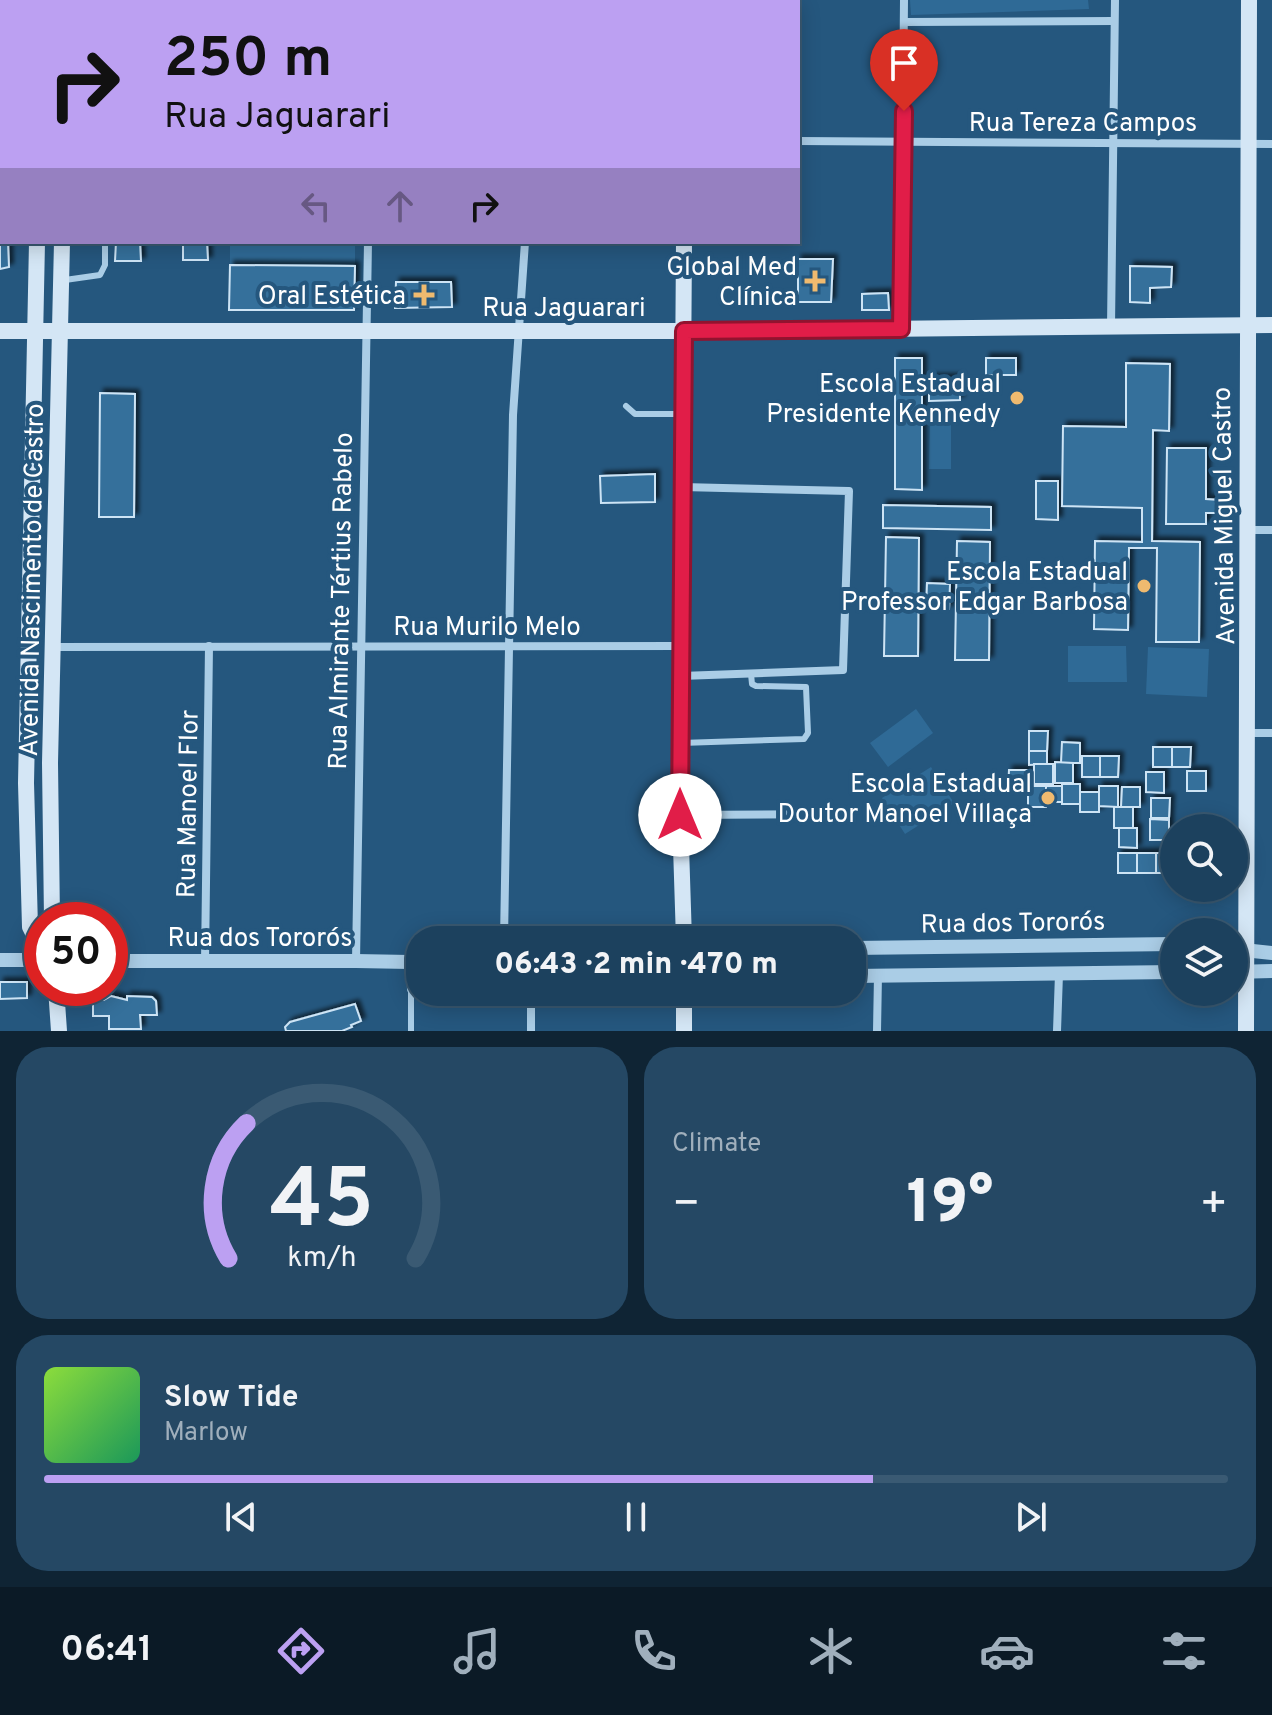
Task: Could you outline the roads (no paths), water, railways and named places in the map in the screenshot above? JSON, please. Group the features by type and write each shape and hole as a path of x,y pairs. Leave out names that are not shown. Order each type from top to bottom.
{"main road":[{"name":"Avenida Miguel Castro","path":"1242,918 1249,733 1246,325 1249,0"},
{"name":"Avenida Nascimento de Castro","path":"29,902 26,783 37,244"},
{"name":"Avenida Nascimento de Castro","path":"52,902 50,763 62,244"},
{"path":"684,244 680,815 684,926"},
{"name":"Rua Jaguarari","path":"0,331 684,331 1272,325"},
{"path":"30,522 55,563"},
{"path":"26,783 50,763"},
{"path":"57,1006 59,1031"},
{"path":"684,1006 684,1031"},
{"name":"Avenida Miguel Castro","path":"1244,1006 1246,1031"}],"street":[{"path":"901,329 904,0"},
{"path":"1111,327 1115,0"},
{"path":"904,22 1114,21"},
{"name":"Rua Tereza Campos","path":"800,141 1272,144"},
{"name":"Rua Almirante Tértius Rabelo","path":"356,961 364,331 368,244"},
{"path":"504,926 518,331 525,244"},
{"path":"681,676 843,670 849,491 682,487"},
{"path":"1248,530 1272,530"},
{"name":"Rua Manoel Flor","path":"205,962 209,646"},
{"name":"Rua Murilo Melo","path":"53,647 681,646"},
{"path":"1249,733 1272,733"},
{"path":"680,815 844,814"},
{"name":"Rua dos Tororós","path":"866,948 1160,944"},
{"path":"1248,951 1272,953"},
{"path":"0,960 24,960"},
{"name":"Rua dos Tororós","path":"128,961 406,962"},
{"path":"1248,972 1272,971"},
{"name":"Rua dos Tororós","path":"866,975 1160,972"},
{"path":"1057,1031 1059,974"},
{"path":"877,1031 878,975"},
{"path":"531,1006 531,1031"}],"lane":[{"path":"61,280 100,275 105,265 105,244"},
{"path":"626,406 635,414 682,414"},
{"path":"681,743 804,739 808,733 806,687 756,686 752,684 751,674"},
{"path":"411,1006 411,1031"}],"place":[{"name":"Global Med Clínica","path":"815,281"},
{"name":"Oral Estética","path":"424,295"},
{"name":"Escola Estadual Presidente Kennedy","path":"1017,398"},
{"name":"Escola Estadual Professor Edgar Barbosa","path":"1144,586"},
{"name":"Escola Estadual Doutor Manoel Villaça","path":"1048,798"}]}
